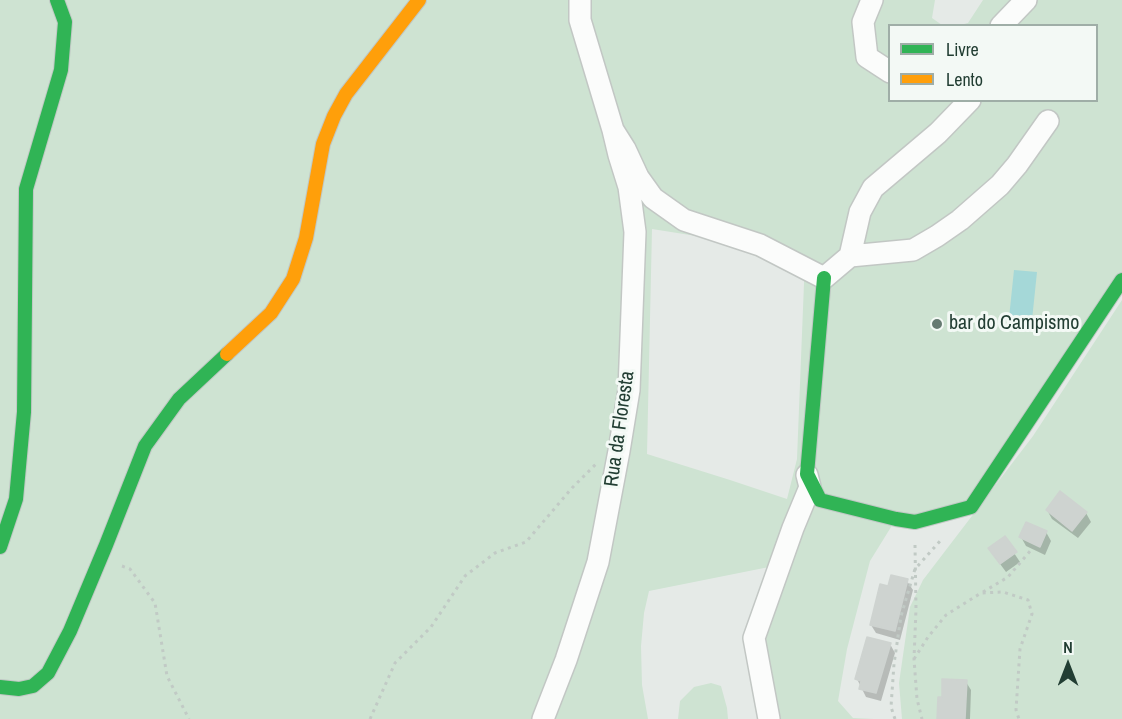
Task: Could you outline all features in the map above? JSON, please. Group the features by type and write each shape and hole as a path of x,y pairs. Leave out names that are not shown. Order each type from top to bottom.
{"street":[{"path":"0,547 16,499 24,412 26,189 61,70 65,22 57,0"},
{"path":"0,687 33,686 48,673 70,632 145,446 179,399 271,312 293,279 306,238 323,144 334,117 346,94 419,0"},
{"path":"580,0 580,20 613,130 625,148 638,177 653,198 684,220 760,245 824,278"},
{"path":"872,0 862,22 867,57 888,71"},
{"path":"1003,24 1026,0"},
{"path":"1024,24 1037,0"},
{"path":"850,256 860,212 873,188 938,133 968,102"},
{"path":"769,719 754,638 810,487 807,474 824,278 850,256 913,250 937,236 974,209 1000,185 1023,158 1048,121"},
{"name":"Rua da Floresta","path":"543,719 566,660 598,562 629,390 635,232 629,187 613,130"},
{"path":"807,474 820,500 896,519 915,522 971,507 1122,280"}],"path":[{"path":"370,719 395,663 431,627 465,576 495,553 526,542 572,488 608,454 619,451"},
{"path":"914,659 946,615 1008,577 1031,550"},
{"path":"101,558 130,569 155,603 167,676 189,719"},
{"path":"895,719 891,707 894,664 901,616 915,569 914,659 917,699 922,719"},
{"path":"981,593 1003,592 1028,600 1032,614 1020,649 1016,710 1019,719"}],"green space":[{"path":"0,0 935,0 932,18 941,24 888,24 888,102 1098,102 1098,24 964,24 968,23 983,0 1122,0 1122,272 967,502 896,519 870,561 847,649 838,701 853,718 874,719 763,719 747,643 769,567 649,591 641,646 642,685 648,719 0,719","holes":["652,229 805,258 797,459 787,499 647,454"]},
{"path":"1122,300 1122,719 902,719 899,683 910,607 923,580 1033,436"},
{"path":"711,683 721,686 728,719 678,719 680,701 694,687"}],"water":[{"path":"1014,270 1037,272 1032,320 1009,318"}],"building":[{"path":"1060,491 1087,512 1072,531 1046,510"},
{"path":"1026,522 1047,531 1040,547 1019,537"},
{"path":"1005,536 1017,552 1000,564 988,548"},
{"path":"891,575 908,579 895,631 870,625 880,584 888,586"},
{"path":"867,637 891,643 876,693 859,689 861,681 855,679"},
{"path":"942,679 967,680 965,719 937,719 938,697 942,697"}],"traffic: fast":[{"path":"0,547 16,499 24,412 26,189 61,70 65,22 57,0"},
{"path":"824,278 807,474 820,500 915,522 971,507 1122,280"},
{"path":"0,687 19,689 33,686 48,673 70,631 145,446 179,399 227,354"}],"traffic: slow":[{"path":"227,354 271,313 293,279 306,238 323,144 334,116 346,94 419,0"}],"place":[{"name":"bar do Campismo","path":"937,324"}]}
